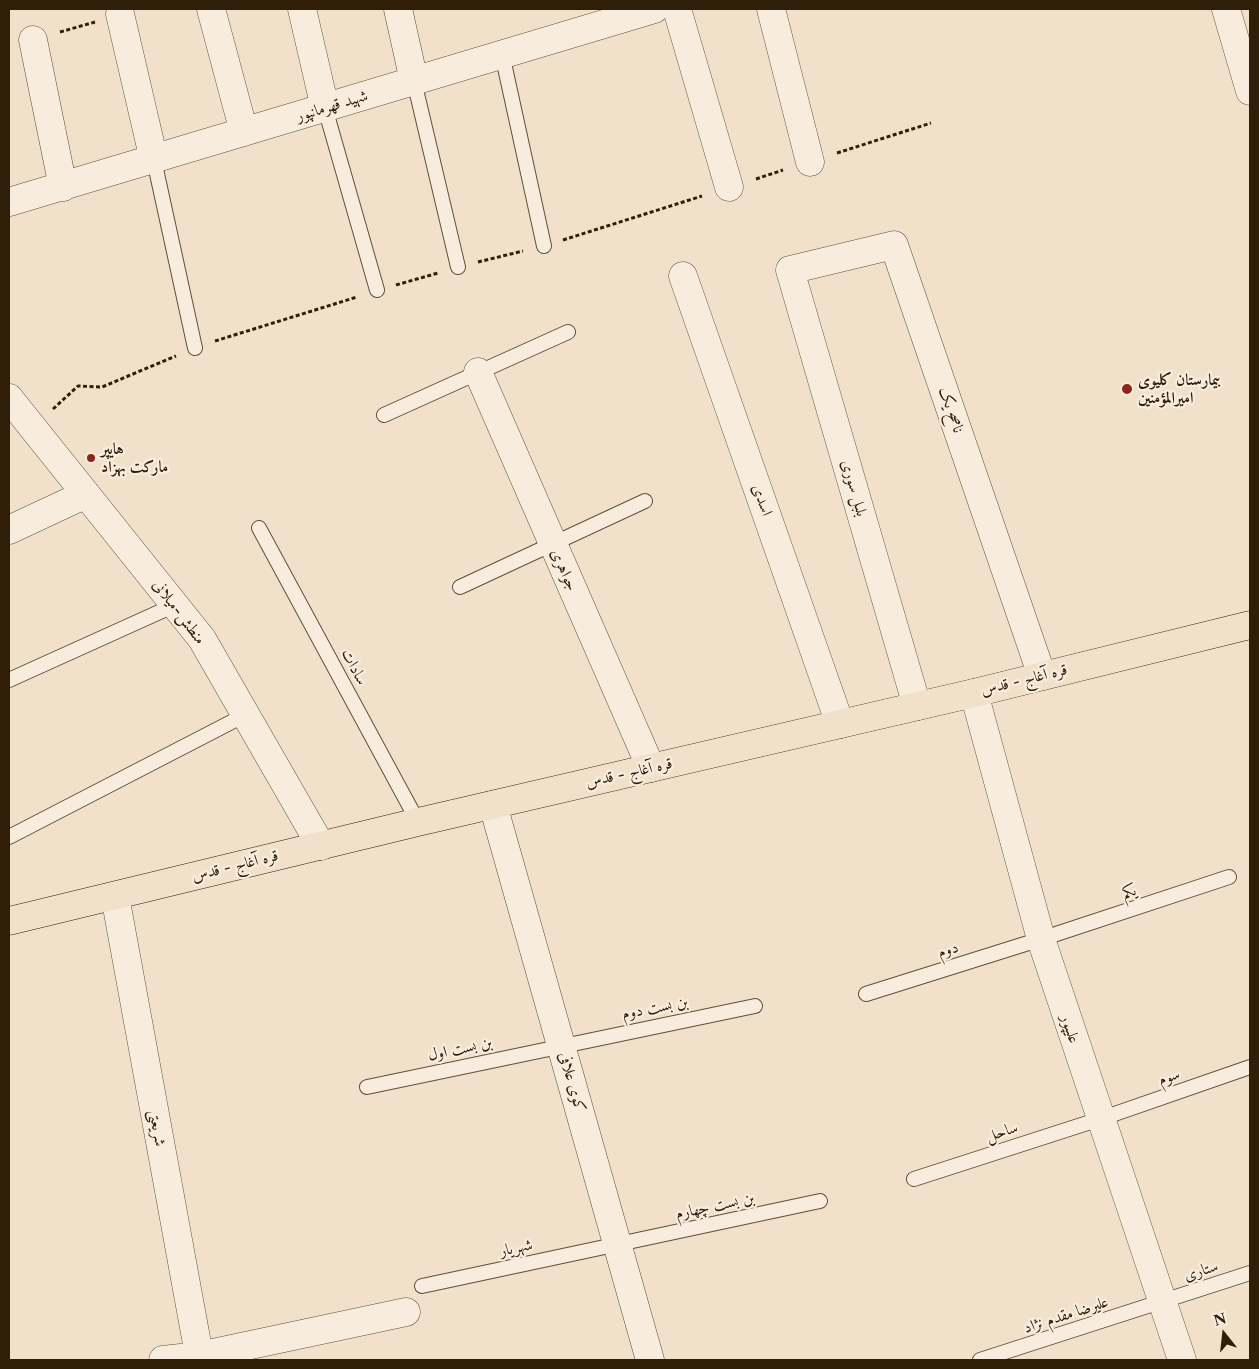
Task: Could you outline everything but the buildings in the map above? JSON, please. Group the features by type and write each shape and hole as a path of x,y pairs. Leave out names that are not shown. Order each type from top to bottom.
{"main road":[{"name":"قره آغاج - قدس","path":"9,921 418,822 974,693 1250,625"}],"street":[{"path":"211,9 244,132"},
{"path":"302,9 325,108"},
{"path":"398,9 414,81"},
{"name":"شهید قهرمانپور","path":"9,202 502,54 586,19 654,9"},
{"path":"677,9 729,187"},
{"path":"770,9 810,162"},
{"path":"1226,9 1250,91"},
{"path":"120,14 154,160"},
{"path":"33,40 63,187"},
{"name":"ناصح یک","path":"790,270 894,245 1042,676"},
{"name":"بلبل سوری","path":"790,270 918,706"},
{"name":"اسدی","path":"683,276 840,724"},
{"name":"جواهری","path":"478,372 651,768"},
{"name":"منطش-میلانی","path":"9,398 202,639 321,846"},
{"path":"9,530 86,494"},
{"name":"علیپور","path":"974,693 1041,940 1182,1360"},
{"name":"کوی علافی","path":"493,805 650,1360"},
{"name":"شریعتی","path":"114,896 199,1358"},
{"path":"164,1360 199,1358 406,1312"}],"lane":[{"path":"502,54 544,246"},
{"path":"414,81 458,267"},
{"path":"325,108 377,290"},
{"path":"154,160 195,348"},
{"path":"384,415 568,332"},
{"path":"460,587 645,501"},
{"name":"سادات","path":"259,528 418,822"},
{"path":"9,680 175,605"},
{"path":"9,837 245,715"},
{"name":"یکم","path":"1041,940 1228,877"},
{"name":"دوم","path":"866,994 1041,940"},
{"name":"بن بست دوم","path":"561,1045 755,1006"},
{"name":"بن بست اول","path":"366,1087 561,1045"},
{"name":"سوم","path":"1100,1119 1250,1067"},
{"name":"ساحل","path":"914,1179 1100,1119"},
{"name":"بن بست چهارم","path":"617,1246 820,1202"},
{"name":"شهریار","path":"422,1286 617,1246"},
{"name":"ستاری","path":"1162,1302 1250,1273"},
{"name":"علیرضا مقدم نژاد","path":"980,1360 1162,1302"}],"path":[{"path":"33,40 120,14"}],"place":[{"name":"بیمارستان کلیوی امیرالمؤمنین","path":"1127,389"},
{"name":"هایپر مارکت بهزاد","path":"91,458"}]}
